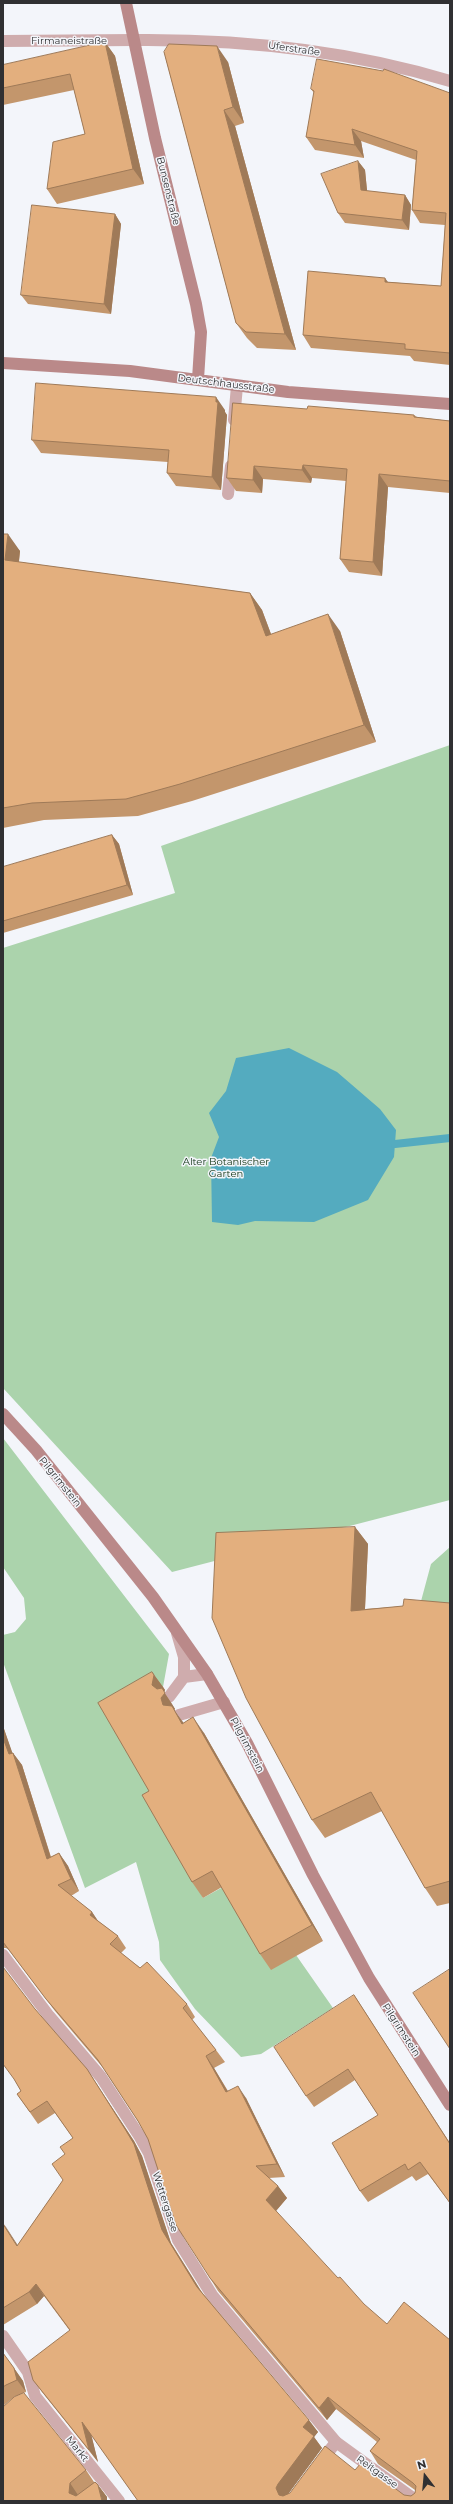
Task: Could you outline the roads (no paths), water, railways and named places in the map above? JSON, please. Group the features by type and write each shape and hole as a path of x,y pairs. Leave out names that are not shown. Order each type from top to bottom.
{"main road":[{"name":"Bunsenstraße","path":"126,3 155,138 196,304 201,332 198,379"},
{"name":"Deutschhausstraße","path":"3,362 198,379 237,386 288,392 450,404"},
{"name":"Pilgrimstein","path":"3,1414 36,1450 176,1628 207,1674 247,1743 313,1875 369,1978 450,2105"}],"street":[{"name":"Firmaneistraße","path":"3,41 135,40"},
{"name":"Uferstraße","path":"135,40 219,40 300,49 363,61 450,81"},
{"path":"233,435 237,386"},
{"path":"228,494 231,457"},
{"path":"169,1697 184,1677 184,1657 176,1628"},
{"path":"184,1677 207,1674"},
{"path":"179,1715 224,1702"},
{"name":"Wettergasse","path":"3,1955 49,2016 100,2077 140,2137 153,2165 174,2231 198,2274 212,2295 336,2442"},
{"name":"Markt","path":"3,2336 28,2372 30,2399 105,2483 119,2501"},
{"path":"314,2471 336,2442"},
{"name":"Reitgasse","path":"336,2442 417,2501"},
{"path":"93,2492 105,2483"}],"water":[{"path":"289,1048 337,1072 380,1109 396,1130 394,1157 368,1200 314,1222 255,1221 238,1225 212,1222 211,1158 219,1137 209,1113 226,1091 236,1058"}],"waterway":[{"path":"395,1144 450,1138"}],"park label":[{"name":"Alter Botanischer Garten","path":"226,1168"}]}
